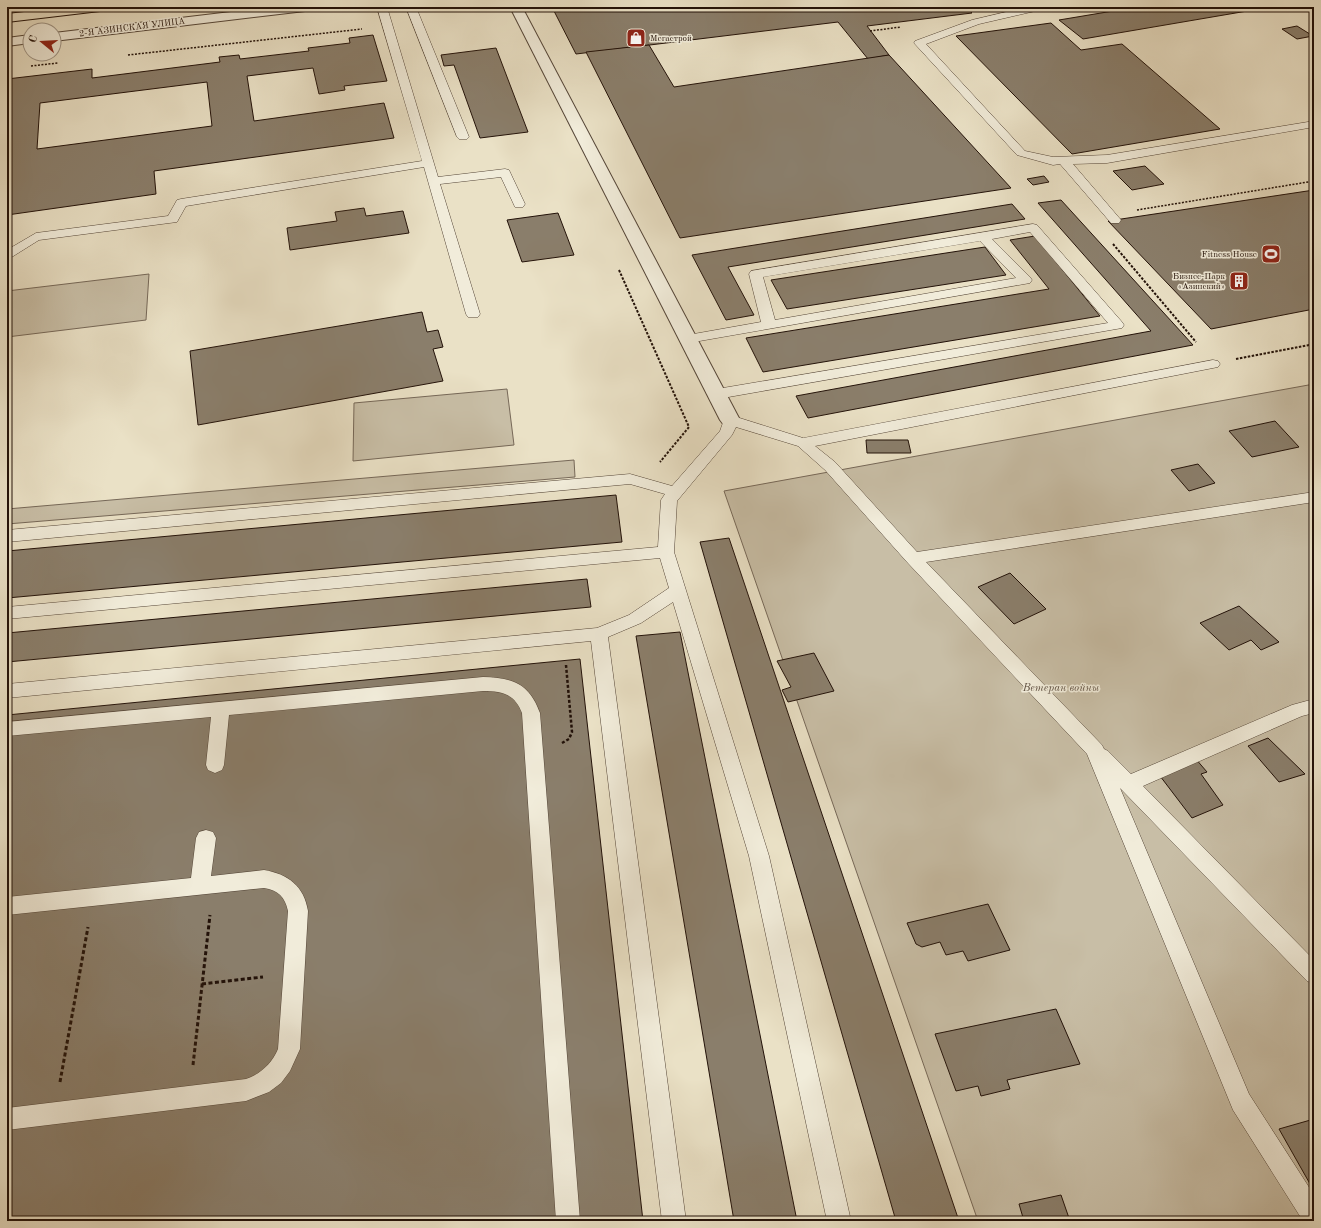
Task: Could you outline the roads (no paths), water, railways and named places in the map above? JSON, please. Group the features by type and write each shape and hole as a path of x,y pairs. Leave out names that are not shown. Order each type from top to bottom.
{"main road":[{"path":"7,18 100,7"}],"street":[{"name":"2-Я АЗИНСКАЯ УЛИЦА","path":"62,35 305,7"},
{"path":"516,7 730,420"},
{"path":"7,42 22,40"}],"lane":[{"path":"382,7 473,314"},
{"path":"411,7 463,137"},
{"path":"1040,7 976,22 919,43 1021,153 1053,160 1107,158 1314,124"},
{"path":"1310,7 1314,8"},
{"path":"1063,160 1113,217"},
{"path":"7,256 36,237 173,219 181,204 429,164"},
{"path":"434,181 504,173 519,204"},
{"path":"717,394 1117,324 1033,228 756,274 770,325"},
{"path":"688,339 1025,280 983,236"},
{"path":"803,444 1213,364"},
{"path":"839,1221 759,856 666,552 669,500 727,432 730,420 803,444 830,466 913,558 1095,750 1314,974"},
{"path":"7,536 630,479 675,492"},
{"path":"913,558 1314,497"},
{"path":"7,613 666,552"},
{"path":"7,691 599,634 635,619 678,590"},
{"path":"599,634 674,1221"},
{"path":"7,729 483,684 499,684 512,687 521,693 528,703 534,746 568,1221"},
{"path":"1128,784 1298,710 1314,706"},
{"path":"215,765 221,709"},
{"path":"1095,750 1241,1102 1314,1217"},
{"path":"206,838 207,885"},
{"path":"7,906 264,879 274,880 288,888 297,902 298,911 289,1049 281,1066 266,1081 255,1087 189,1097 7,1119"}],"place":[{"name":"Мегастрой","path":"636,38"},
{"name":"Fitness House","path":"1271,254"},
{"name":"Бизнес-Парк «Азинский»","path":"1239,281"}],"park label":[{"name":"Ветеран войны","path":"1061,687"}]}
